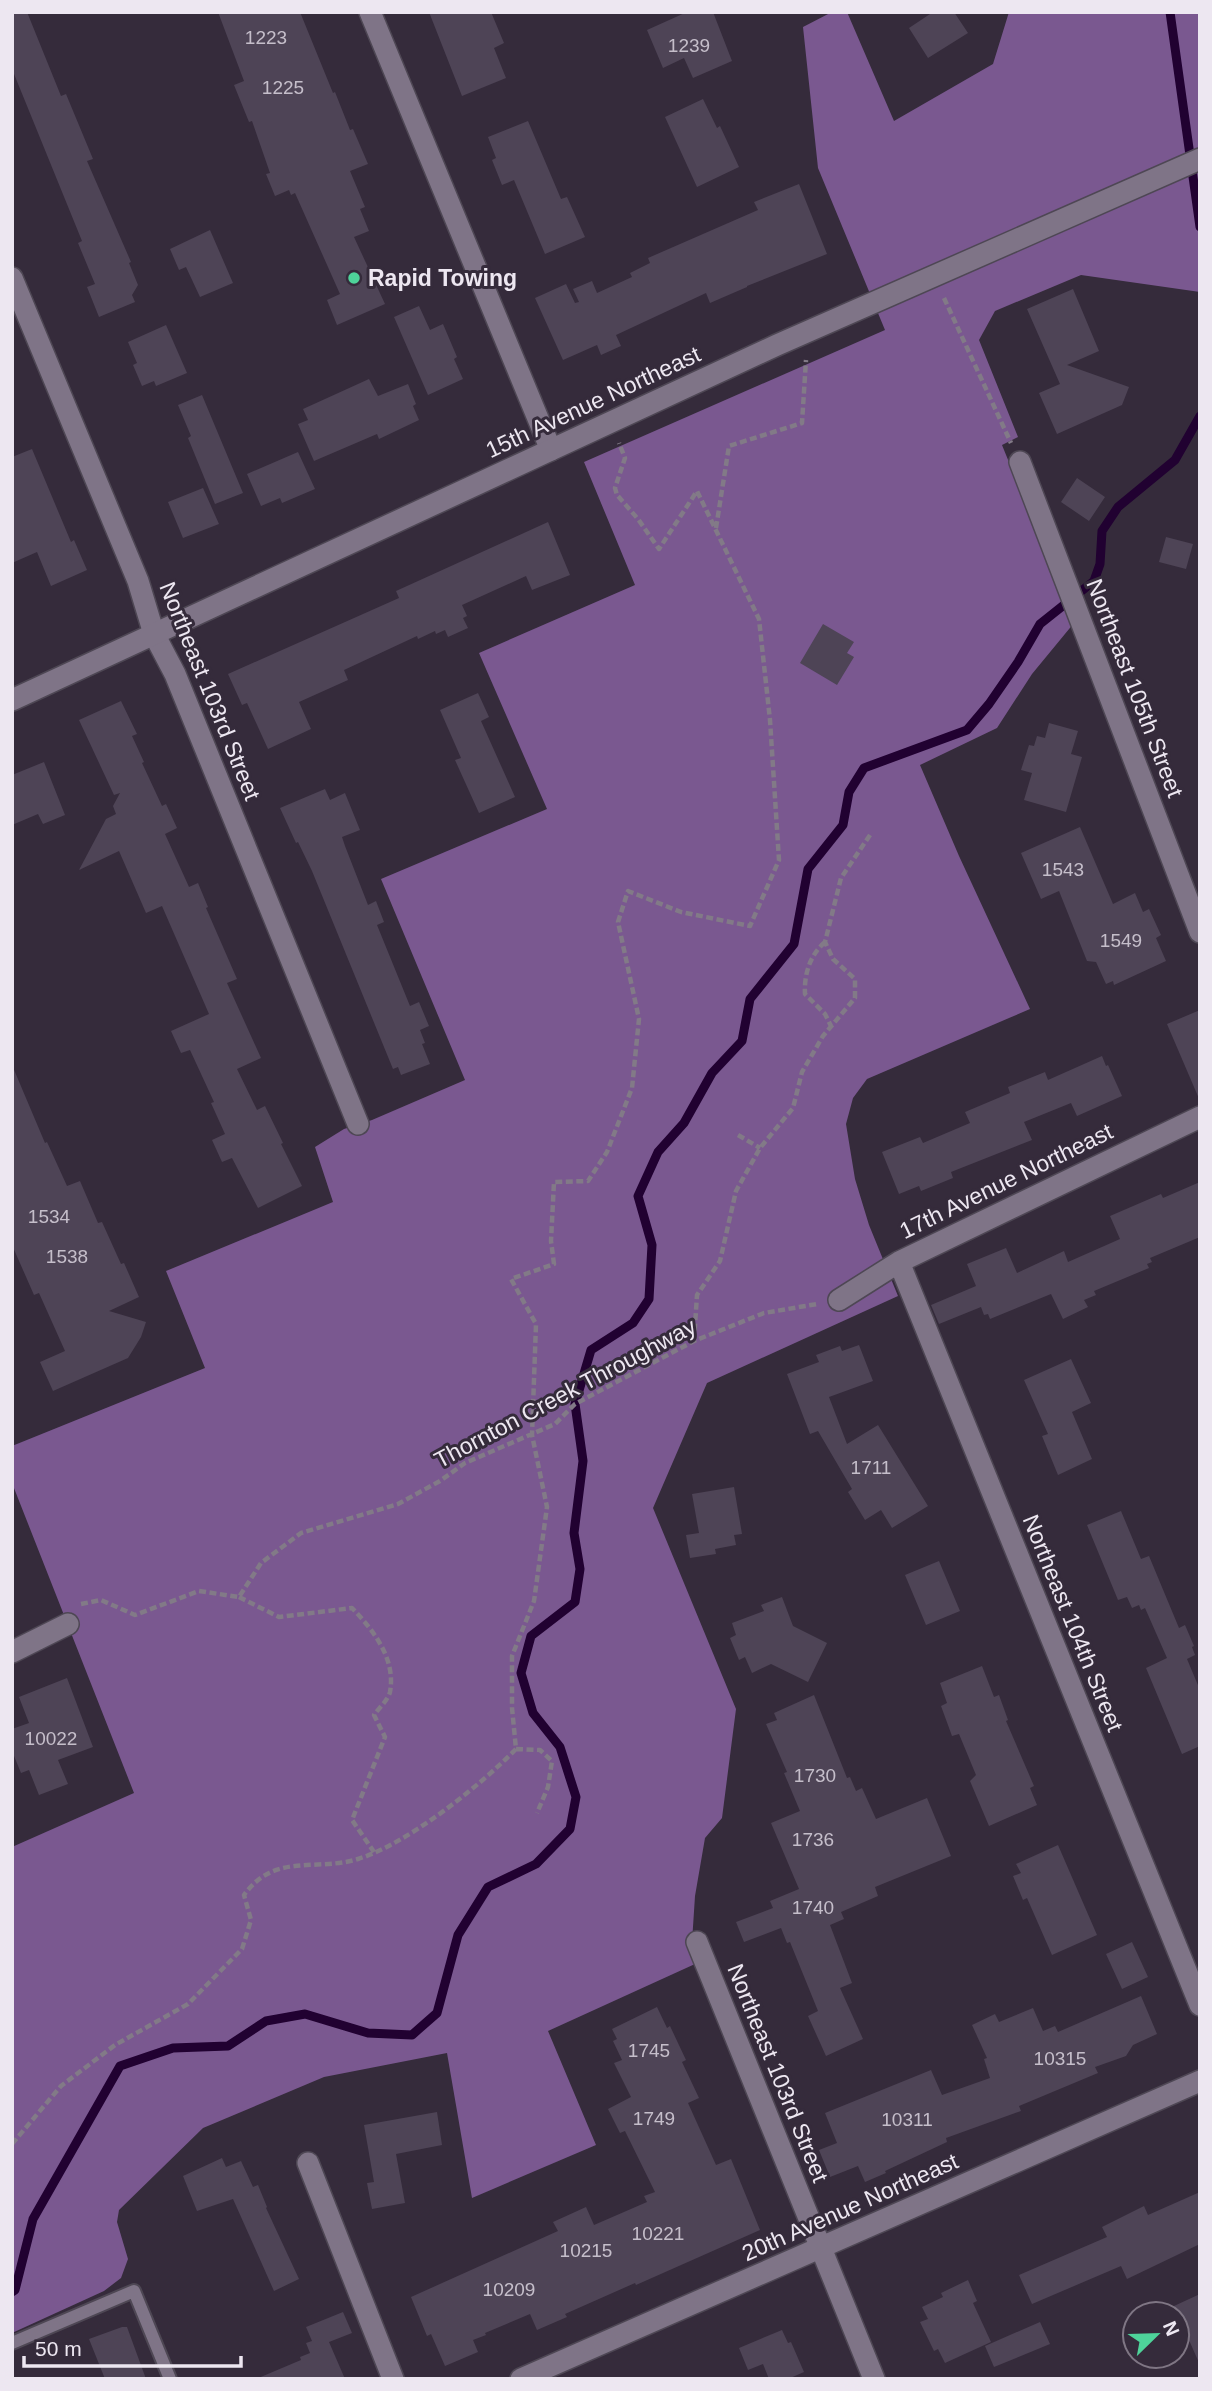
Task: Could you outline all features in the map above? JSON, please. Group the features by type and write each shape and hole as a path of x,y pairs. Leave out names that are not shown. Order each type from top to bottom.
{"street":[{"path":"370,12 551,450"},
{"name":"15th Avenue Northeast","path":"12,700 788,340 1200,159"},
{"name":"Northeast 103rd Street","path":"12,278 138,581 154,634 175,674 358,1124"},
{"name":"Northeast 105th Street","path":"1020,463 1200,932"},
{"name":"17th Avenue Northeast","path":"839,1300 899,1262 1200,1118"},
{"name":"Northeast 104th Street","path":"899,1262 1200,2005"},
{"path":"12,1652 68,1624"},
{"name":"Northeast 103rd Street","path":"697,1942 874,2379"},
{"name":"20th Avenue Northeast","path":"521,2379 1200,2081"},
{"path":"308,2163 393,2379"}],"lane":[{"path":"12,2343 134,2291 170,2379"}],"path":[{"path":"943,295 1020,463"},
{"path":"716,529 729,446 802,423 805,361 817,354"},
{"path":"516,1749 512,1708 512,1656 534,1601 547,1507 531,1435 536,1324 510,1279 554,1264 551,1241 554,1182 588,1181 607,1152 632,1088 639,1019 618,922 628,891 681,912 750,926 779,860 770,720 759,619 697,491 659,549 617,495 615,488 625,458 610,423"},
{"path":"831,1026 825,1014 805,994 804,979 816,951 825,942 841,878 872,832"},
{"path":"694,1341 697,1295 720,1261 736,1191 760,1148 793,1108 802,1072 831,1026 855,998 855,979 833,959 825,942"},
{"path":"738,1135 760,1148"},
{"name":"Thornton Creek Throughway","path":"239,1597 261,1563 301,1533 398,1504 440,1481 465,1463 555,1424 575,1404 694,1341 764,1313 839,1300"},
{"path":"68,1624 78,1604 101,1600 135,1615 199,1591 239,1597 279,1617 352,1608 372,1629 391,1665 390,1695 374,1715 385,1737 352,1820 374,1852"},
{"path":"12,2144 61,2086 115,2045 188,2004 242,1949 251,1920 244,1895 255,1880 280,1868 356,1860 390,1845 489,1776 516,1749 540,1750 552,1761 548,1787 537,1813"}],"shaded area":[{"path":"832,12 847,12 894,121 993,64 1009,12 1200,12 1200,292 1081,275 995,311 979,340 1018,437 1002,445 1074,623 1032,674 997,728 920,765 1030,1009 867,1079 853,1098 846,1124 855,1179 869,1225 898,1296 707,1383 653,1508 736,1709 722,1818 705,1838 695,1896 692,1942 695,1964 548,2031 596,2145 472,2198 447,2053 324,2077 203,2128 119,2210 117,2222 128,2259 121,2278 104,2291 12,2333 12,1847 134,1793 12,1483 12,1446 205,1368 166,1271 333,1202 315,1147 344,1129 372,1120 465,1080 381,879 547,809 479,653 635,585 584,462 885,330 818,168 803,27"}],"building":[{"path":"12,12 27,12 61,96 66,94 93,159 87,161 131,262 129,263 138,285 132,295 135,302 99,317 87,287 95,284 78,243 82,241 12,69"},
{"path":"218,12 300,12 333,93 335,92 350,130 353,129 368,164 350,171 365,207 360,209 369,231 354,237 385,304 337,325 327,300 340,294 295,193 291,195 289,190 275,196 266,174 270,173 252,121 249,122 234,85 244,81"},
{"path":"429,12 491,12 504,43 494,48 506,78 462,96"},
{"path":"687,12 713,12 732,61 693,78 684,58 663,68 647,30"},
{"path":"933,12 954,12 968,33 928,58 909,28"},
{"path":"703,99 717,128 720,126 739,167 697,187 665,117"},
{"path":"528,121 561,199 567,197 585,237 545,254 514,180 502,185 492,160 496,158 488,137"},
{"path":"799,184 827,254 710,303 706,293 616,335 621,346 601,355 597,345 563,360 535,298 566,284 575,303 579,302 573,289 592,281 597,293 632,277 630,273 650,263 648,258 758,210 754,202"},
{"path":"210,230 233,283 200,297 186,267 179,270 170,249"},
{"path":"1073,289 1099,351 1067,365 1129,387 1122,405 1057,434 1039,393 1060,384 1027,309"},
{"path":"419,306 430,330 443,324 463,379 428,395 394,317"},
{"path":"166,325 187,373 156,386 154,381 142,386 133,365 137,363 128,342"},
{"path":"369,379 378,396 408,384 419,420 379,439 377,434 314,461 298,424 308,420 303,409"},
{"path":"202,395 243,493 215,504 188,438 191,436 178,405"},
{"path":"32,449 71,542 74,540 87,570 51,586 37,552 12,563 12,457"},
{"path":"298,452 315,489 282,503 280,498 261,506 247,474"},
{"path":"1077,478 1105,497 1089,521 1061,502"},
{"path":"203,488 219,524 183,538 168,502"},
{"path":"548,522 570,575 532,590 526,576 462,605 467,616 463,618 468,628 448,637 445,630 436,634 435,631 418,639 417,636 344,670 348,680 299,702 311,729 268,749 247,703 242,705 228,674 399,598 396,591"},
{"path":"1166,537 1193,544 1186,569 1159,562"},
{"path":"823,624 854,642 847,653 854,657 837,685 800,663"},
{"path":"478,693 489,717 481,721 515,797 479,813 455,760 461,758 440,710"},
{"path":"121,701 137,734 132,736 144,762 142,763 162,806 166,804 177,828 165,834 189,887 198,883 237,979 227,983 261,1058 237,1069 257,1110 265,1106 302,1186 258,1208 232,1158 222,1162 212,1140 225,1134 211,1103 214,1102 190,1050 181,1053 171,1031 209,1014 162,906 146,913 119,851 79,870 106,819 116,814 113,806 120,793 114,795 79,720"},
{"path":"1049,723 1078,731 1071,754 1082,757 1066,812 1024,800 1032,773 1021,770 1029,745 1034,746 1037,736 1045,738"},
{"path":"44,762 65,815 43,824 38,814 12,825 12,775"},
{"path":"325,789 330,800 345,793 360,830 342,837 345,846 368,905 376,901 384,922 377,925 410,1006 419,1002 429,1026 420,1030 430,1064 401,1075 398,1067 393,1069 312,871 280,808"},
{"path":"1080,827 1113,904 1135,893 1143,912 1149,909 1161,935 1156,938 1166,961 1114,985 1113,981 1106,984 1096,962 1087,961 1059,891 1041,899 1021,853"},
{"path":"1200,1010 1200,1101 1167,1024"},
{"path":"1102,1056 1122,1096 1077,1116 1071,1103 1024,1122 1032,1140 951,1172 953,1178 921,1191 919,1186 899,1194 882,1152 920,1137 923,1143 970,1123 965,1112 1010,1093 1008,1087 1045,1072 1048,1080"},
{"path":"12,1065 45,1143 47,1142 67,1186 80,1181 98,1223 102,1222 139,1297 109,1311 146,1322 141,1337 128,1358 53,1391 40,1362 65,1351 39,1293 34,1295 12,1245"},
{"path":"1200,1182 1200,1237 1150,1258 1152,1262 1147,1264 1149,1268 1094,1291 1096,1295 1084,1300 1088,1307 1063,1319 1051,1294 990,1319 988,1314 984,1315 981,1307 939,1324 931,1305 976,1286 967,1264 1006,1248 1017,1273 1064,1251 1068,1262 1120,1239 1110,1216 1161,1194 1163,1198"},
{"path":"859,1345 873,1381 829,1397 847,1444 878,1425 928,1506 892,1528 881,1510 865,1520 848,1492 852,1489 818,1431 810,1434 787,1374 819,1362 816,1355 840,1346 842,1351"},
{"path":"1071,1359 1091,1403 1072,1412 1092,1459 1058,1475 1042,1436 1048,1434 1024,1380"},
{"path":"734,1487 742,1534 734,1535 736,1545 715,1549 716,1554 690,1558 686,1535 699,1533 692,1494"},
{"path":"1121,1511 1141,1559 1149,1556 1179,1628 1185,1625 1194,1646 1195,1655 1187,1659 1200,1690 1200,1746 1182,1754 1146,1668 1167,1658 1145,1608 1141,1610 1139,1605 1132,1608 1127,1597 1118,1600 1087,1525"},
{"path":"939,1561 960,1611 926,1625 905,1575"},
{"path":"782,1597 793,1626 827,1643 808,1682 771,1664 752,1673 745,1657 739,1660 730,1638 736,1635 732,1623 764,1611 761,1605"},
{"path":"982,1666 994,1697 999,1695 1008,1720 1006,1721 1034,1786 1030,1788 1037,1805 989,1826 970,1781 976,1775 959,1734 952,1736 941,1706 947,1703 940,1683"},
{"path":"67,1678 93,1747 58,1760 68,1784 39,1795 29,1770 21,1773 12,1751 12,1729 29,1723 19,1697"},
{"path":"814,1695 847,1778 850,1777 856,1791 862,1788 876,1819 927,1798 951,1856 875,1887 878,1896 841,1912 844,1919 830,1925 852,1983 840,1988 863,2039 826,2056 808,2016 818,2011 790,1942 787,1943 781,1928 744,1942 736,1922 773,1908 770,1901 799,1889 771,1823 800,1811 766,1724 777,1720 774,1713"},
{"path":"1058,1845 1097,1935 1052,1955 1027,1898 1023,1900 1013,1876 1021,1873 1016,1864"},
{"path":"1132,1942 1148,1977 1122,1989 1106,1954"},
{"path":"1141,1996 1157,2034 1133,2045 1126,2056 1095,2067 1098,2073 1019,2106 1021,2111 946,2138 947,2142 865,2182 858,2166 830,2177 819,2150 837,2143 825,2113 931,2070 942,2095 990,2078 984,2059 987,2058 972,2025 995,2014 999,2022 1033,2008 1043,2031 1055,2026 1058,2032"},
{"path":"657,2007 667,2028 670,2026 686,2060 682,2062 699,2098 688,2103 716,2165 731,2159 760,2230 565,2314 567,2317 537,2330 530,2314 485,2333 486,2335 473,2340 478,2352 445,2366 431,2334 427,2336 411,2297 558,2231 553,2222 586,2207 594,2225 647,2202 644,2196 655,2192 625,2131 620,2133 608,2109 631,2097 614,2063 622,2060 613,2041 617,2039 612,2029"},
{"path":"437,2112 442,2145 396,2154 405,2203 372,2209 367,2183 374,2182 364,2125"},
{"path":"222,2158 226,2167 241,2161 253,2187 258,2185 299,2279 274,2291 233,2199 197,2211 183,2176"},
{"path":"1200,2192 1200,2244 1127,2279 1121,2266 1032,2304 1019,2275 1107,2237 1102,2227 1144,2206 1148,2215"},
{"path":"968,2280 977,2301 973,2303 991,2342 945,2363 938,2349 934,2351 920,2322 928,2319 922,2307 943,2297 941,2293"},
{"path":"1200,2294 1200,2365 1191,2345 1191,2300 1187,2300"},
{"path":"343,2312 352,2333 329,2342 345,2379 256,2379 301,2360 300,2357 310,2353 306,2343 312,2341 306,2327"},
{"path":"1040,2322 1050,2344 994,2367 985,2346"},
{"path":"127,2327 146,2379 105,2379 89,2339"},
{"path":"782,2330 788,2343 791,2342 804,2372 788,2379 769,2379 763,2364 748,2370 739,2348"}],"waterway":[{"path":"1170,12 1200,227"},
{"path":"12,2292 15,2290 33,2219 120,2066 173,2048 228,2046 266,2021 305,2014 368,2033 412,2035 437,2013 458,1935 488,1887 536,1864 570,1829 576,1797 560,1747 533,1713 521,1673 531,1636 575,1602 580,1569 574,1533 583,1461 575,1404 591,1350 633,1323 649,1299 652,1245 638,1196 658,1152 684,1123 712,1073 742,1041 750,999 794,944 808,869 843,825 849,792 864,768 967,730 1018,662 1040,624 1094,581 1100,564 1102,531 1118,507 1175,460 1200,416"}],"place":[{"name":"Rapid Towing","path":"354,278"}]}
